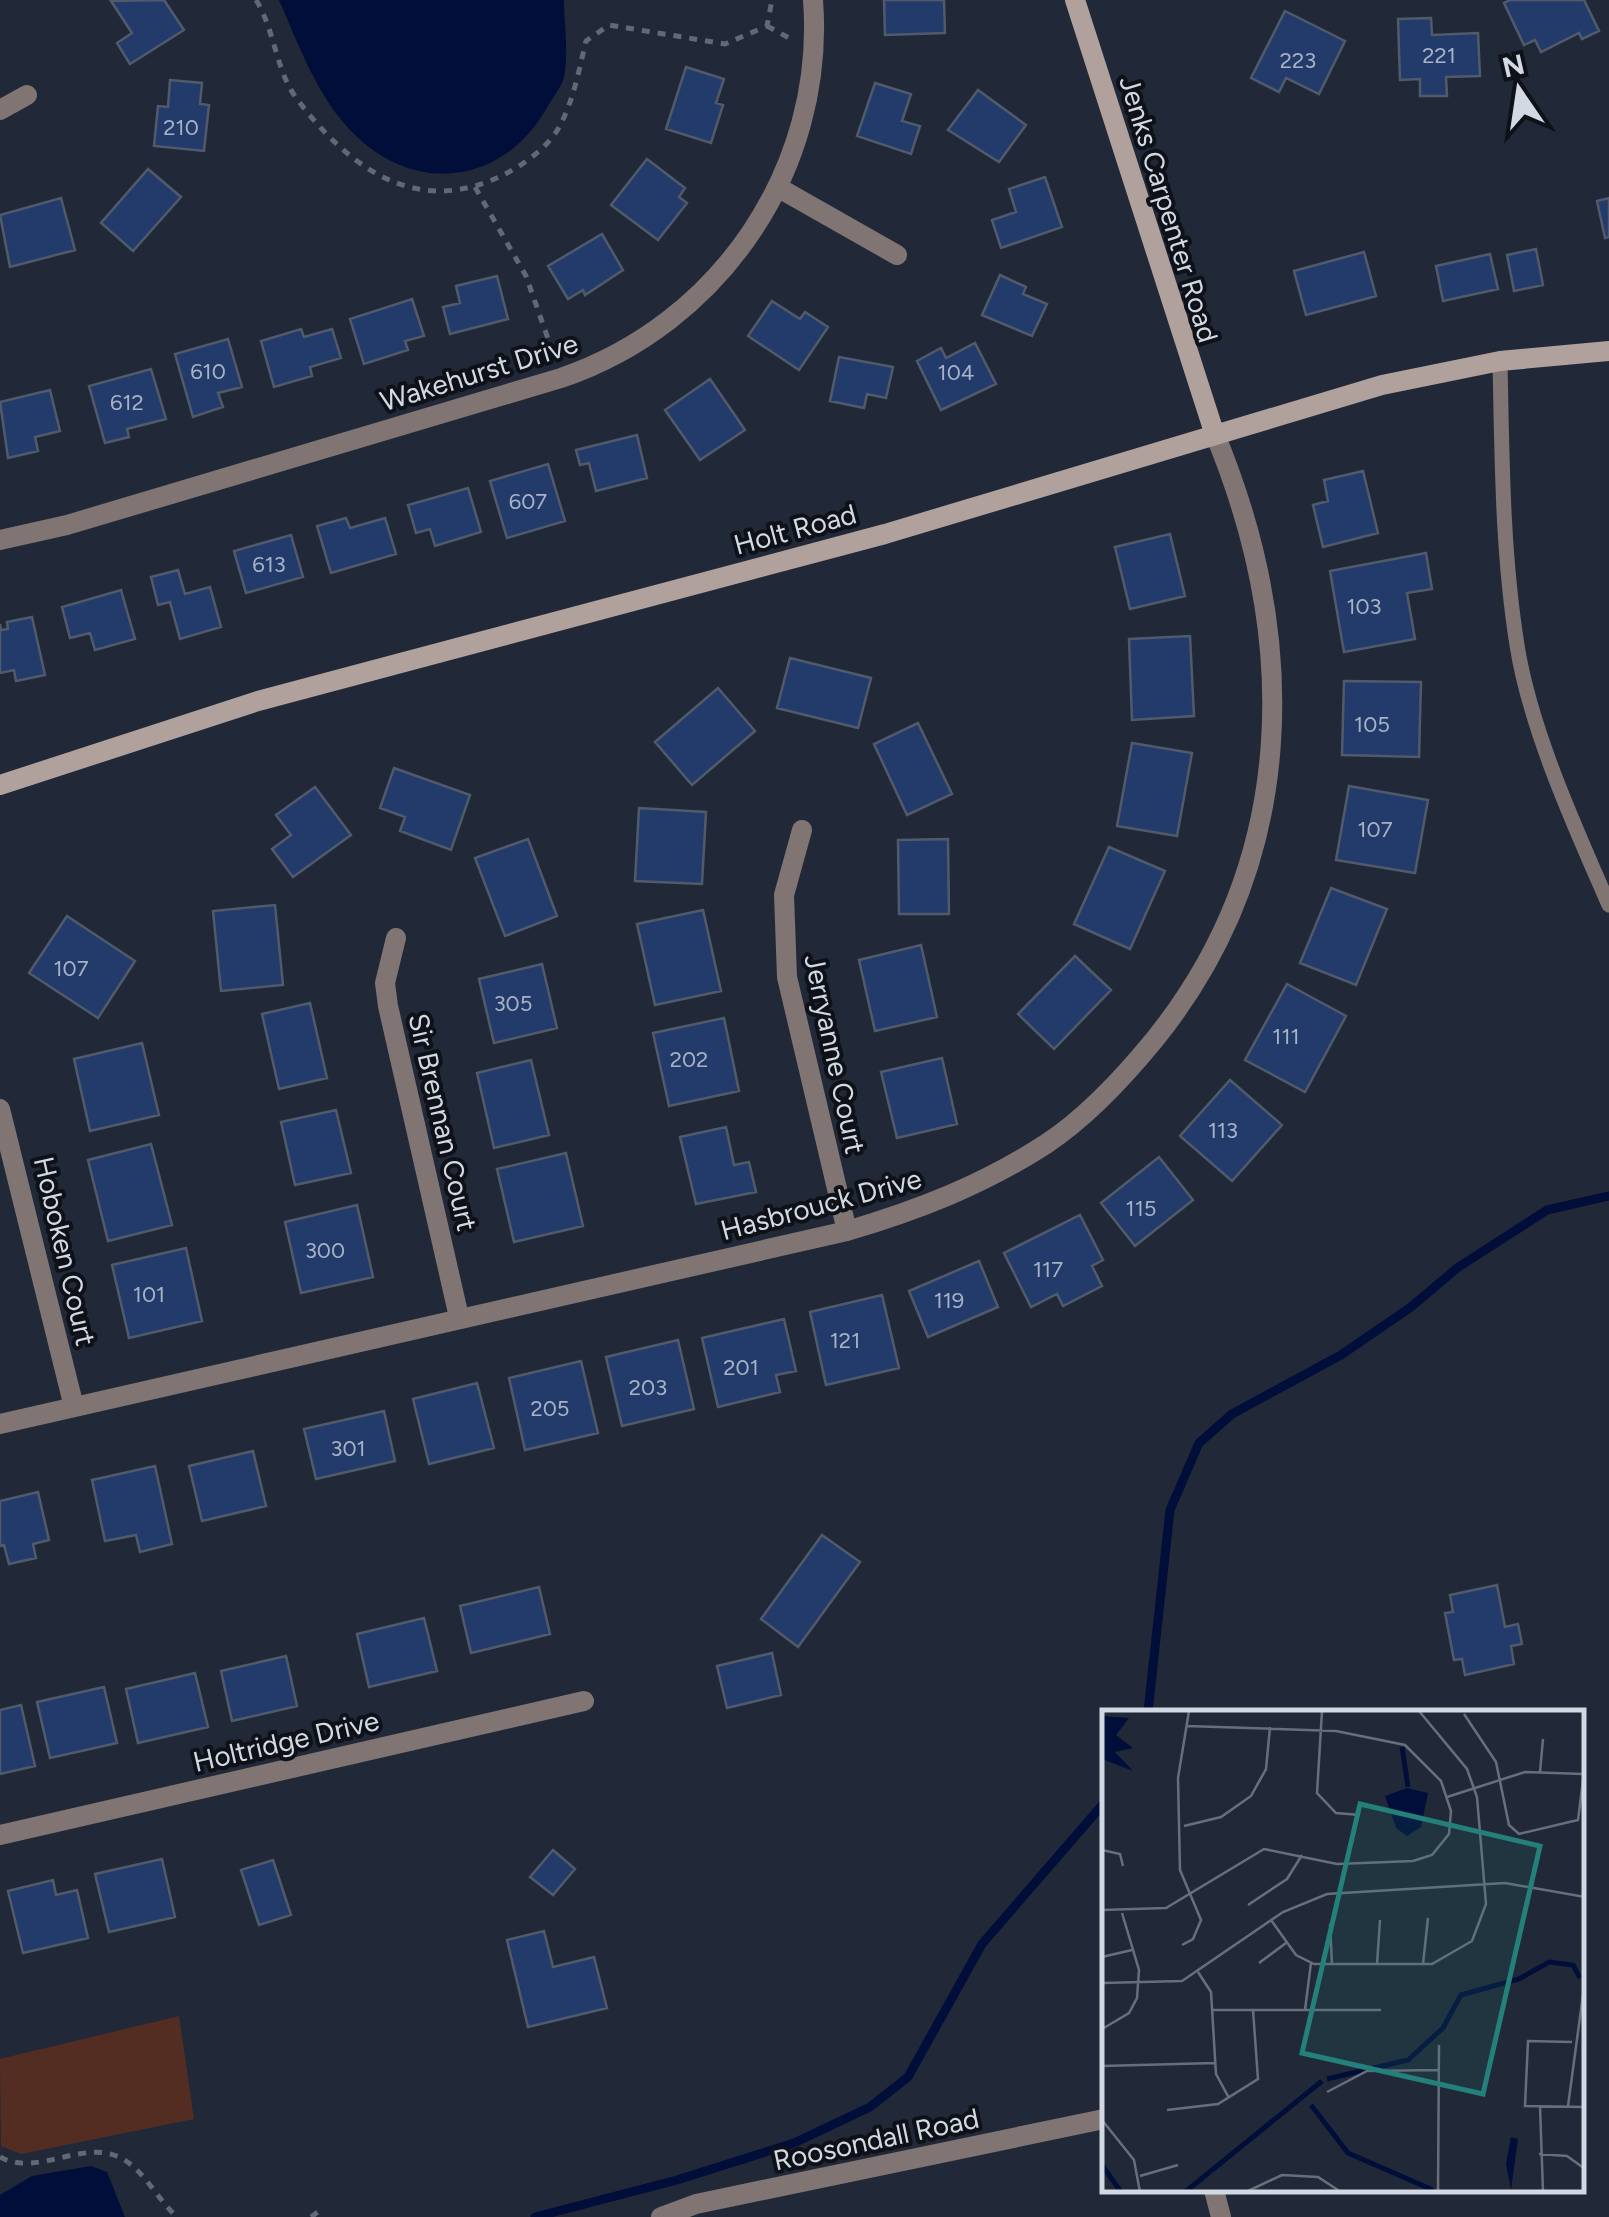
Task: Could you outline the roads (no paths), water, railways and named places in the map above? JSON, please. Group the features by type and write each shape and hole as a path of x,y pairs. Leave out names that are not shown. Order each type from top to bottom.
{"street":[{"name":"Wakehurst Drive","path":"0,540 67,525 561,378 603,361 676,318 734,257 779,188 806,113 813,79 813,0"},
{"name":"Jenks Carpenter Road","path":"1075,0 1214,432"},
{"path":"0,110 27,95"},
{"path":"779,188 898,256"},
{"name":"Holt Road","path":"0,784 258,701 885,534 1214,432 1382,386 1500,361 1609,350"},
{"name":"Hasbrouck Drive","path":"0,1424 846,1231 960,1193 1049,1142 1094,1105 1140,1057 1183,1001 1220,939 1250,863 1266,794 1274,686 1264,599 1230,471 1214,432"},
{"name":"Jerryanne Court","path":"802,830 784,895 787,977 846,1231"},
{"name":"Sir Brennan Court","path":"396,938 385,983 388,1006 459,1318"},
{"name":"Hoboken Court","path":"0,1108 74,1407"},
{"name":"Holtridge Drive","path":"0,1835 584,1701"},
{"name":"Roosondall Road","path":"661,2217 696,2204 1102,2119"},
{"path":"1215,2192 1221,2217"}],"lane":[{"path":"1500,361 1503,499 1517,647 1561,795 1609,905"}],"water":[{"path":"279,0 564,0 564,77 531,131 510,151 486,165 460,173 405,167 378,154 340,119 310,70"},
{"path":"91,2166 107,2172 125,2217 0,2217 0,2195 32,2176"}],"waterway":[{"path":"1148,1710 1170,1510 1199,1443 1232,1414 1341,1355 1411,1307 1457,1268 1547,1210 1609,1196"},
{"path":"535,2217 677,2180 794,2143 870,2107 908,2077 982,1944 1102,1805"}]}
